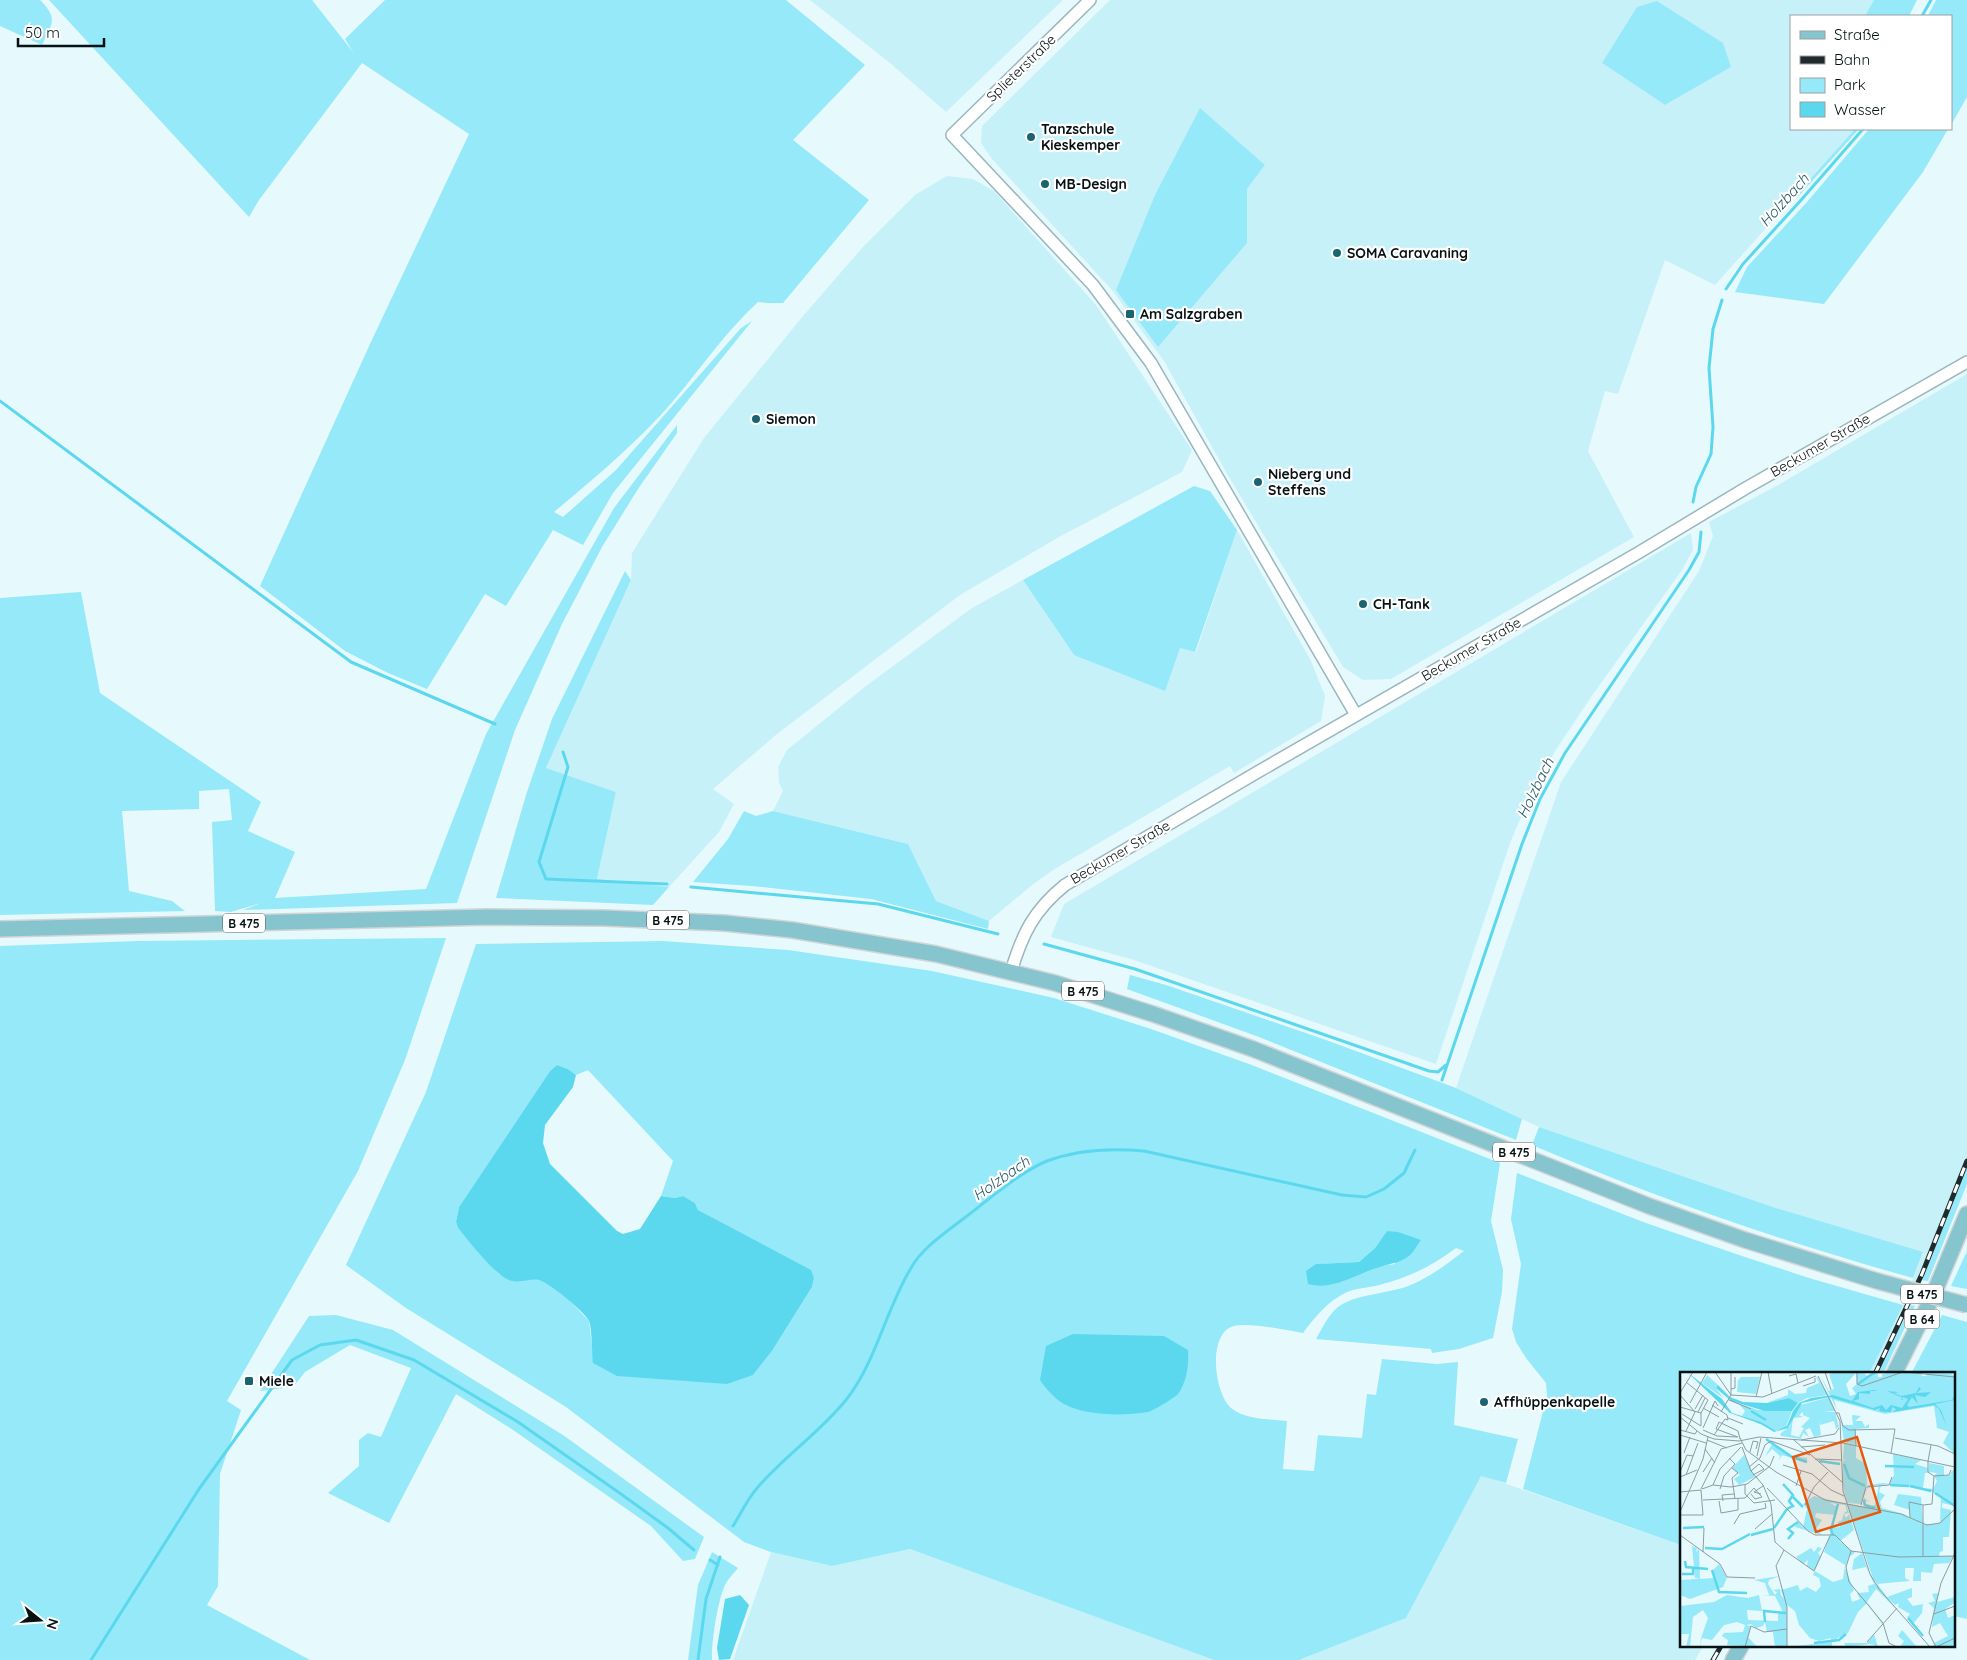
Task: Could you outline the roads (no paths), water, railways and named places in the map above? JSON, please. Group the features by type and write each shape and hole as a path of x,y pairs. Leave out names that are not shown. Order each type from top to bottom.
{"main road":[{"name":"B 475","path":"0,929 488,917 664,920 792,930 936,954 1056,983 1144,1011 1235,1043 1649,1206 1744,1240 1877,1281 1967,1305"},
{"name":"B 64","path":"1895,1372 1932,1298 1967,1214"},
{"path":"1733,1660 1740,1648"}],"street":[{"name":"Splieterstraße","path":"1090,0 952,135 1093,285 1151,363 1356,715"},
{"name":"Beckumer Straße","path":"1011,972 1019,947 1035,915 1048,898 1065,885 1967,362"}],"water":[{"path":"557,1065 568,1069 576,1075 573,1087 545,1125 543,1143 550,1164 617,1231 623,1234 640,1229 661,1196 675,1198 683,1196 695,1203 698,1210 811,1270 814,1278 812,1287 772,1351 753,1375 727,1384 617,1376 593,1363 590,1324 581,1311 558,1291 544,1282 539,1280 513,1281 503,1277 482,1257 458,1228 456,1222 459,1207 550,1071"},
{"path":"1387,1231 1398,1232 1421,1240 1411,1254 1398,1262 1335,1284 1317,1286 1308,1284 1306,1271 1316,1264 1359,1262 1375,1248"},
{"path":"1073,1334 1164,1336 1188,1350 1187,1373 1184,1384 1176,1396 1148,1412 1094,1413 1064,1404 1051,1394 1040,1380 1046,1346"},
{"path":"740,1595 749,1605 730,1659 719,1660 717,1648 725,1599"}],"waterway":[{"name":"Holzbach","path":"1923,15 1931,0"},
{"name":"Holzbach","path":"1726,289 1743,264 1862,130"},
{"name":"Holzbach","path":"1693,502 1696,487 1711,454 1713,427 1709,368 1713,329 1722,300"},
{"path":"0,401 351,662 495,724"},
{"name":"Holzbach","path":"1442,1080 1522,844 1540,799 1565,753 1689,570 1699,552 1701,532"},
{"path":"563,752 568,767 539,862 546,879 667,884"},
{"path":"691,887 878,904 998,934"},
{"path":"1044,944 1135,969 1429,1071 1438,1072 1446,1065"},
{"name":"Holzbach","path":"733,1526 758,1487 836,1412 846,1400 865,1369 902,1284 921,1254 942,1235 1015,1179 1037,1166 1059,1157 1083,1152 1107,1150 1144,1151 1342,1195 1366,1197 1384,1189 1404,1173 1415,1150"},
{"path":"91,1660 199,1489 292,1360 320,1345 356,1340 414,1360 518,1422 668,1528 694,1550"},
{"name":"Holzbach","path":"698,1660 706,1599 720,1557"},
{"name":"Holzbach","path":"710,1560 718,1565"}],"railway":[{"path":"1876,1372 1922,1274 1967,1161"},
{"path":"1713,1660 1720,1648"}],"place":[{"name":"Tanzschule Kieskemper","path":"1031,137"},
{"name":"MB-Design","path":"1045,184"},
{"name":"SOMA Caravaning","path":"1337,253"},
{"name":"Am Salzgraben","path":"1130,314"},
{"name":"Siemon","path":"756,419"},
{"name":"Nieberg und Steffens","path":"1258,482"},
{"name":"CH-Tank","path":"1363,604"},
{"name":"Miele","path":"249,1381"},
{"name":"Affhüppenkapelle","path":"1484,1402"}]}
